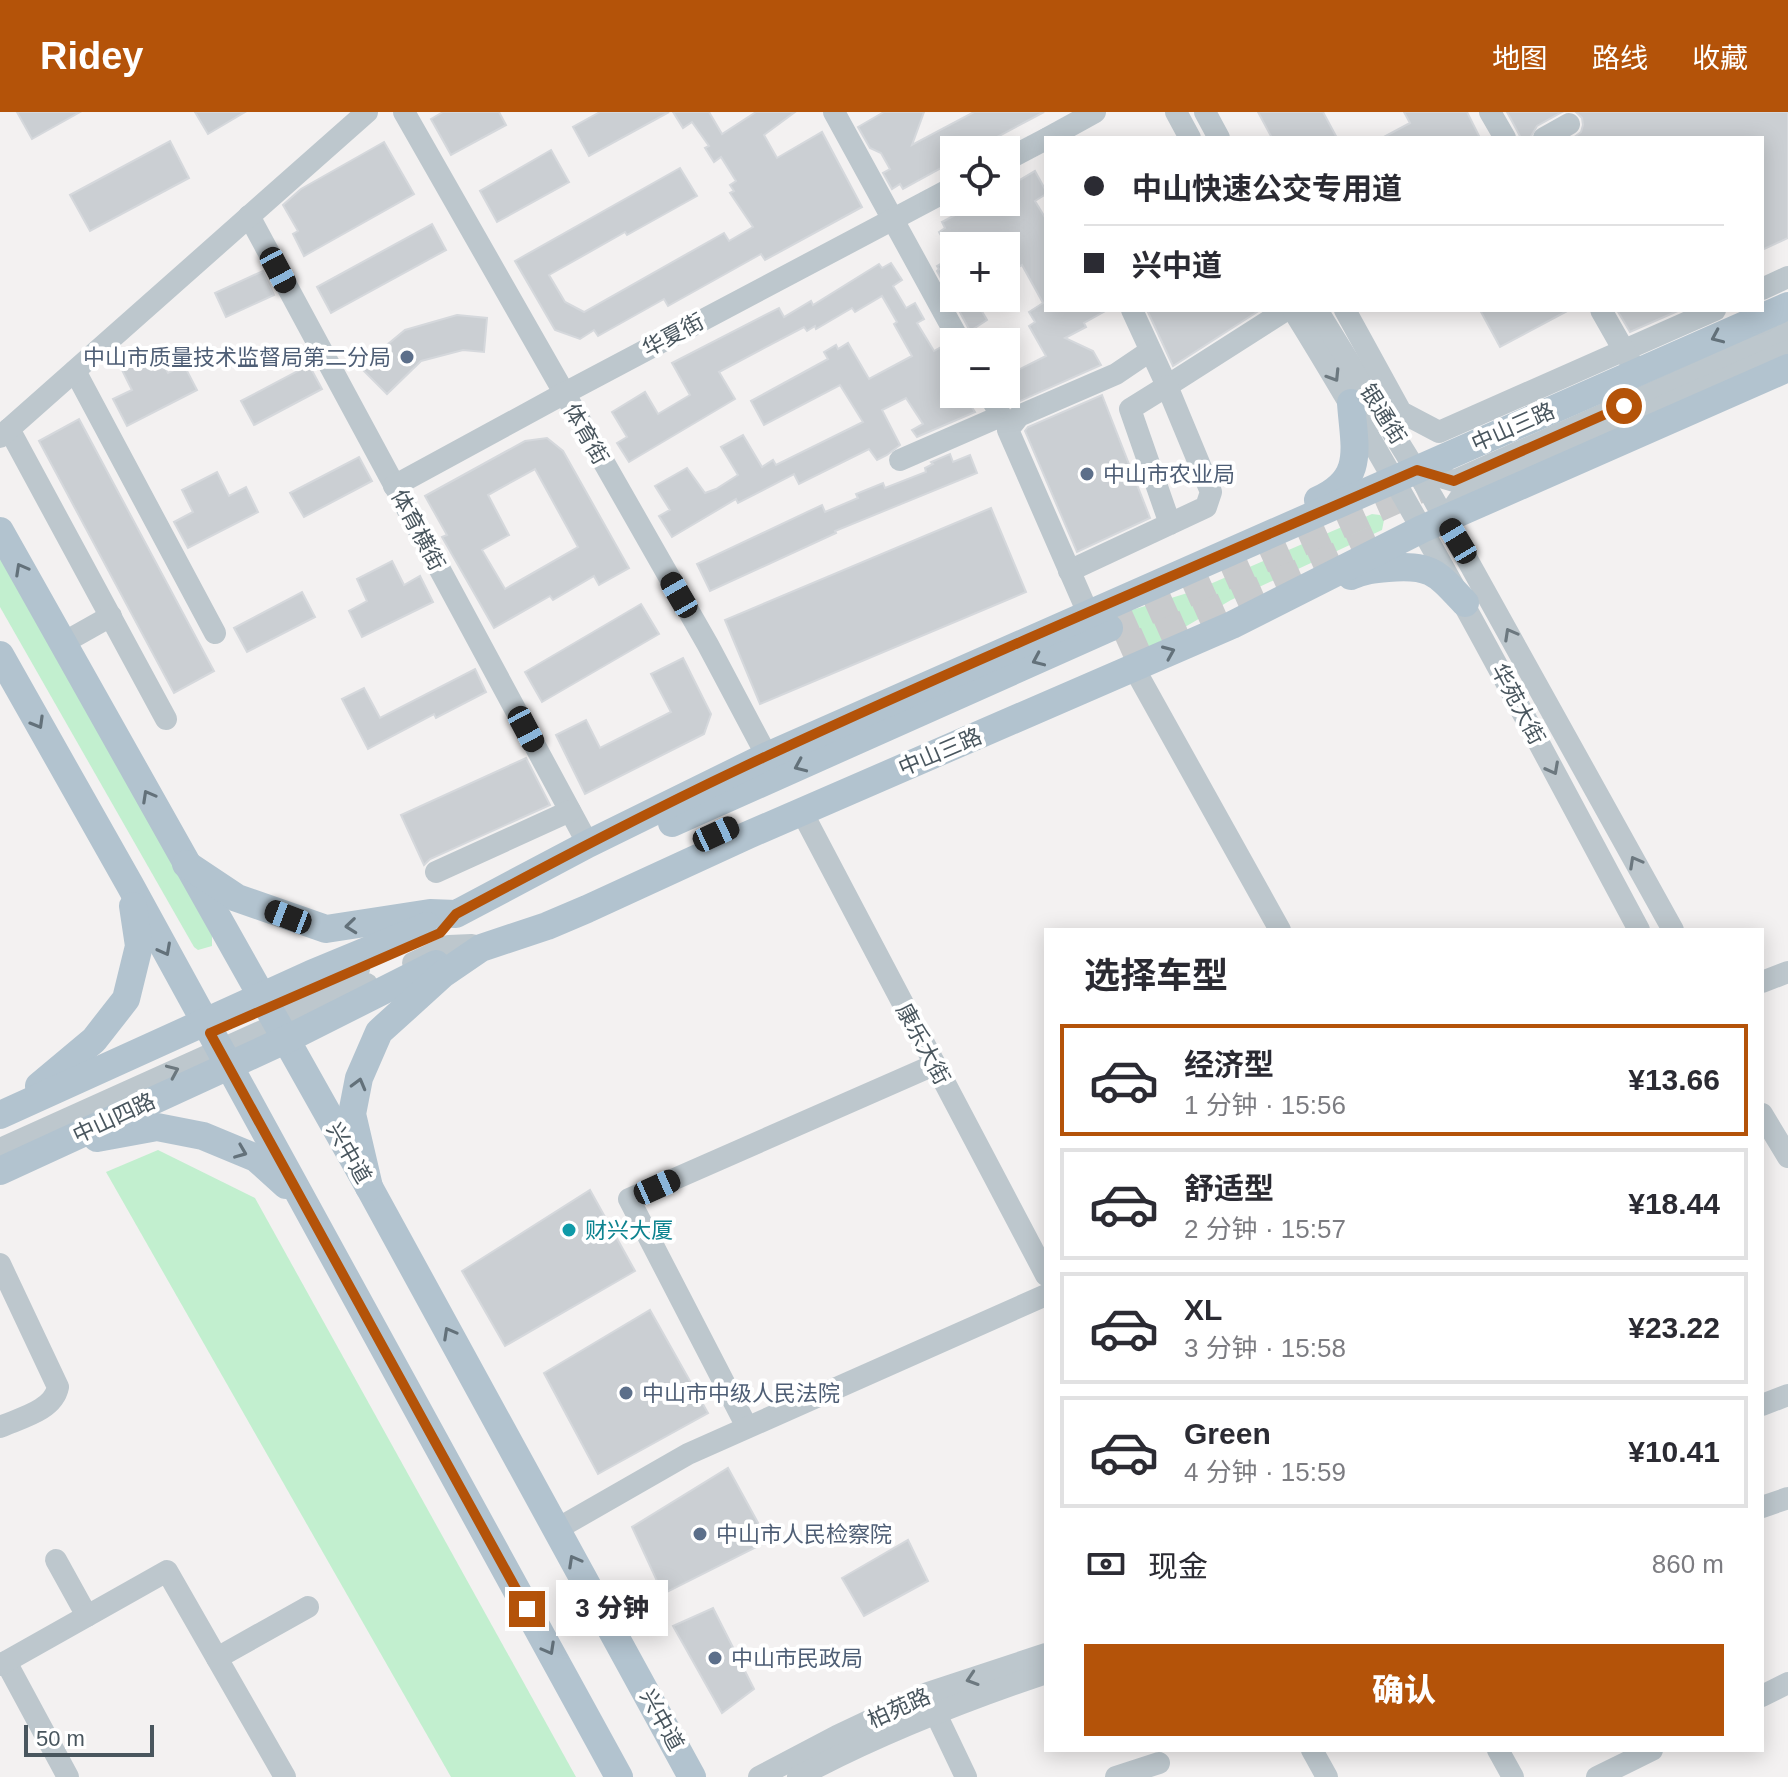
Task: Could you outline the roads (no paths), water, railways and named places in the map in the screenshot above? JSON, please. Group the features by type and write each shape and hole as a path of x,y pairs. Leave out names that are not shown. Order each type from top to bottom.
{"main road":[{"name":"中山三路","path":"215,1042 272,1018 476,947 547,926 802,812 1113,640 1203,562 1405,475 1630,362 1755,315 1788,306"},
{"name":"中山三路","path":"272,1018 588,844 767,756 1113,640 1232,625 1434,524 1788,368"},
{"path":"1203,562 1264,523 1337,492 1355,465 1351,403"},
{"name":"兴中道","path":"0,531 369,1187 692,1777"},
{"path":"1232,625 1364,570 1415,566 1435,574 1465,603"},
{"name":"中山三路","path":"456,914 1113,640"},
{"name":"中山三路","path":"476,947 1113,640"},
{"path":"0,655 130,885 619,1777"},
{"path":"186,864 237,898 326,929 430,913 456,914"},
{"path":"4,1118 94,1040 126,999 139,946 130,885"},
{"path":"369,1187 352,1114 359,1078 379,1032 476,947"},
{"path":"4,1118 215,1042 272,1018"},
{"name":"中山四路","path":"0,1171 56,1145 215,1042"},
{"path":"56,1145 157,1127 203,1136 256,1158 303,1200"}],"street":[{"path":"166,719 111,616 5,433 367,112"},
{"name":"体育街","path":"404,112 708,645 767,756"},
{"path":"834,112 952,328"},
{"path":"1053,136 1095,112"},
{"path":"1176,112 1189,136"},
{"path":"1205,112 1218,136"},
{"path":"1490,112 1504,136"},
{"path":"1548,136 1569,124"},
{"path":"1020,153 1044,141"},
{"name":"华夏街","path":"394,486 940,195"},
{"name":"体育横街","path":"249,216 588,844"},
{"path":"1764,288 1788,277"},
{"path":"1069,571 1206,507 1211,492 1133,312"},
{"path":"1130,409 1283,312"},
{"path":"1294,312 1351,403 1405,475 1454,481 1788,332"},
{"name":"银通街","path":"1318,312 1434,524"},
{"path":"1346,312 1401,412 1439,432 1630,362 1712,312"},
{"path":"1602,312 1630,362"},
{"path":"1150,351 1116,374 1019,416 1008,430 1069,571 1113,640 1279,928"},
{"path":"1434,524 1462,495 1788,351"},
{"path":"75,371 215,633"},
{"path":"1116,374 1170,524"},
{"path":"900,460 1001,416 997,408"},
{"name":"华苑大街","path":"1434,524 1465,603 1638,928"},
{"name":"华苑大街","path":"1434,524 1672,928"},
{"path":"63,643 111,616"},
{"path":"436,872 570,811"},
{"name":"康乐大街","path":"802,812 1044,1271"},
{"path":"1764,981 1788,972"},
{"path":"0,1149 215,1042"},
{"path":"747,1427 629,1199 934,1065"},
{"path":"1764,1117 1788,1157"},
{"path":"0,1264 58,1387 56,1397 44,1408 0,1427"},
{"path":"557,1529 688,1454 1044,1296"},
{"path":"1764,1404 1788,1395"},
{"path":"1764,1420 1788,1411"},
{"path":"1764,1506 1788,1498"},
{"path":"56,1560 87,1616"},
{"path":"68,1777 3,1664 167,1571 285,1777"},
{"path":"217,1658 308,1607"},
{"name":"柏苑路","path":"759,1777 928,1693 1044,1655"},
{"name":"柏苑路","path":"798,1777 850,1749 935,1712 1044,1674"},
{"path":"1764,1695 1788,1683"},
{"path":"935,1712 966,1777"},
{"path":"1313,1752 1327,1777"},
{"path":"1499,1752 1513,1777"},
{"path":"1597,1777 1648,1752"},
{"path":"1116,1777 1159,1763"}],"tunnel":[{"path":"1109,628 1427,486"},
{"path":"1121,652 1376,539"}],"place":[{"name":"中山市质量技术监督局第二分局","path":"407,357"},
{"name":"中山市农业局","path":"1087,474"},
{"name":"财兴大厦","path":"569,1230"},
{"name":"中山市中级人民法院","path":"626,1393"},
{"name":"中山市人民检察院","path":"700,1534"},
{"name":"中山市民政局","path":"715,1658"}]}
